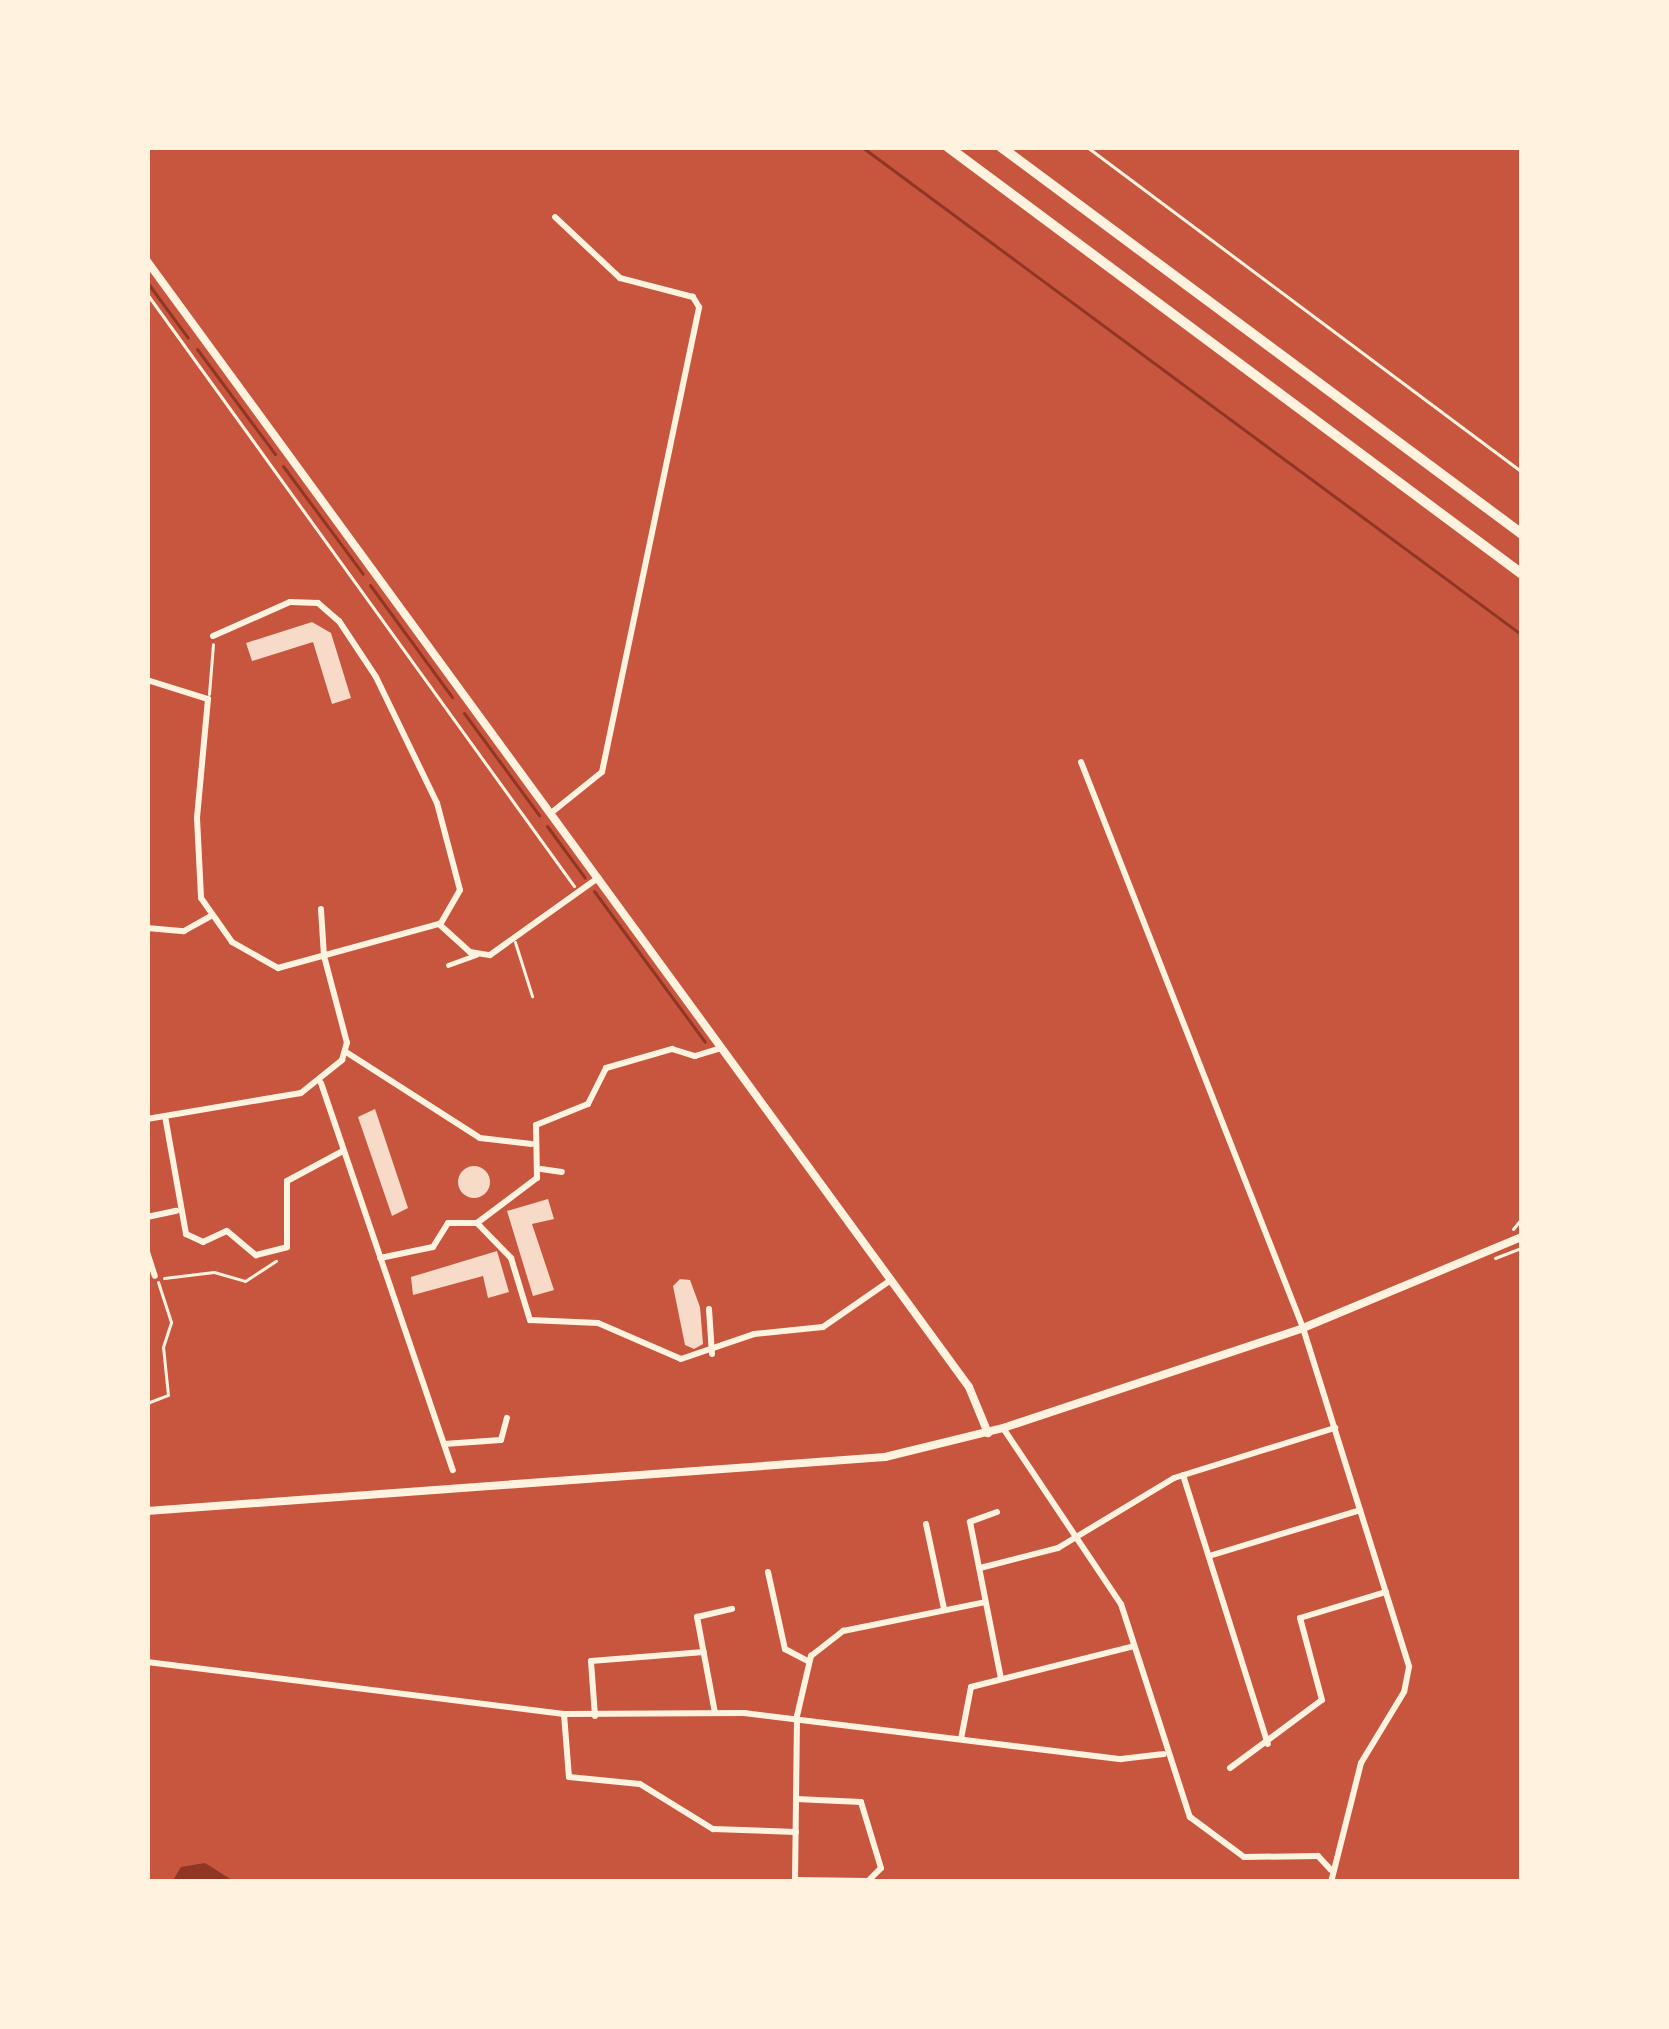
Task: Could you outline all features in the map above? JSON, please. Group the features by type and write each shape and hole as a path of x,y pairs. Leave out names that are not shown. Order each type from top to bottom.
{"highway":[{"path":"948,147 1522,574"},
{"path":"1000,147 1522,534"}],"main road":[{"path":"147,261 974,1394 988,1433"},
{"path":"147,1511 843,1463 988,1433 1303,1328 1518,1233"}],"street":[{"path":"551,814 602,772 699,307 693,297 620,278 555,217"},
{"path":"147,680 208,700 196,874 208,917 232,942 278,968 438,924 460,890 437,803 376,676 338,621 318,603 300,601 213,636"},
{"path":"1082,762 1303,1328 1409,1679 1366,1753 1332,1878"},
{"path":"448,965 514,940 598,878"},
{"path":"321,909 324,956 346,1052 480,1138 532,1144"},
{"path":"147,928 184,931 208,917"},
{"path":"438,924 476,955"},
{"path":"541,1169 532,1144 536,1125 588,1104 606,1068 672,1048 695,1056 722,1048"},
{"path":"147,1119 278,1100 321,1082 346,1052"},
{"path":"321,1082 453,1470"},
{"path":"164,1116 176,1210 198,1242 227,1232 256,1255 279,1253 288,1239 287,1181 344,1151"},
{"path":"380,1258 433,1247 448,1223 477,1223 541,1169 562,1172"},
{"path":"496,1208 496,1240"},
{"path":"147,1217 176,1210"},
{"path":"477,1223 516,1258 521,1308 538,1324 598,1323 674,1358 712,1354 744,1336 823,1327 891,1280"},
{"path":"147,1252 155,1276"},
{"path":"709,1309 712,1354"},
{"path":"445,1444 501,1440 507,1418"},
{"path":"1003,1428 1121,1604 1184,1807 1212,1839 1268,1862 1318,1856 1337,1846"},
{"path":"980,1568 1078,1537 1183,1475 1335,1428"},
{"path":"1183,1475 1268,1744"},
{"path":"1209,1556 1361,1509"},
{"path":"997,1512 971,1519 1001,1679"},
{"path":"926,1524 944,1609"},
{"path":"768,1572 785,1649 808,1661"},
{"path":"1230,1768 1322,1700 1302,1616 1386,1592"},
{"path":"796,1798 861,1802 881,1868 868,1881 795,1881 796,1832 796,1798 797,1716 808,1661 843,1631 985,1601"},
{"path":"715,1714 697,1617 732,1609"},
{"path":"961,1738 968,1690 1134,1646"},
{"path":"596,1716 591,1661 704,1652"},
{"path":"147,1662 564,1714 797,1716 1121,1759 1164,1754"},
{"path":"564,1714 568,1777 640,1784 713,1829 796,1832"},
{"path":"1318,1856 1332,1878"}],"lane":[{"path":"514,940 532,996"}],"path":[{"path":"1087,147 1522,472"},
{"path":"147,294 579,893"},
{"path":"208,700 213,636"},
{"path":"534,826 551,814"},
{"path":"1518,1233 1522,1218"},
{"path":"147,1402 169,1395 163,1346 171,1322 155,1276 214,1272 245,1281 273,1267 279,1253"}],"shaded area":[{"path":"205,1863 235,1882 172,1882 181,1867"}],"building":[{"path":"312,622 331,633 351,698 332,704 313,642 252,661 246,643"},
{"path":"375,1109 408,1208 392,1216 358,1117"},
{"path":"474,1166 485,1171 490,1182 485,1193 474,1198 463,1193 458,1182 463,1171"},
{"path":"548,1199 554,1219 532,1224 554,1290 533,1296 507,1211"},
{"path":"497,1251 509,1292 488,1298 483,1276 413,1295 411,1277"},
{"path":"680,1279 690,1280 700,1307 703,1344 694,1349 685,1345 673,1286"}],"waterway":[{"path":"862,147 1522,635"},
{"path":"147,282 188,338"},
{"path":"197,349 275,454"},
{"path":"283,466 363,574"},
{"path":"370,585 452,697"},
{"path":"464,713 539,815"},
{"path":"547,826 585,878"},
{"path":"594,891 705,1042"}]}
